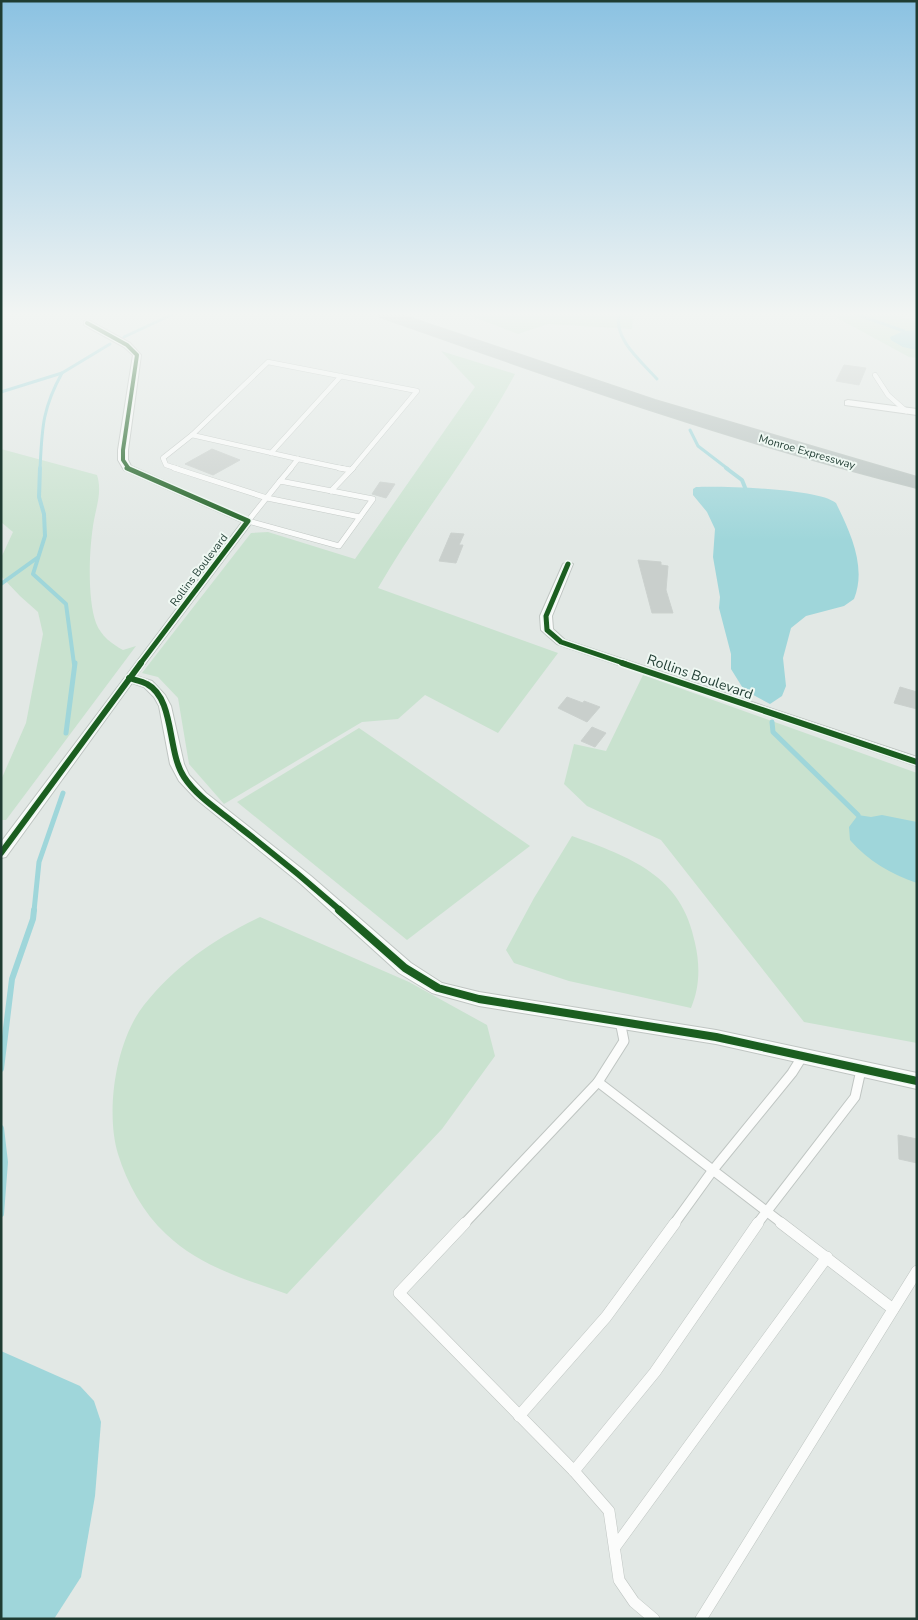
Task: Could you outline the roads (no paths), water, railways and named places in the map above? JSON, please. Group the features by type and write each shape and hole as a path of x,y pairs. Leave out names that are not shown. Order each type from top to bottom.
{"highway":[{"name":"Monroe Expressway","path":"603,390 917,483"},
{"name":"Monroe Expressway","path":"654,390 909,464"}],"street":[{"name":"Rollins Boulevard","path":"1,853 129,678 248,521 127,468 123,460 123,450 132,390"},
{"path":"848,404 917,412"},
{"name":"Rollins Boulevard","path":"568,564 546,616 547,630 561,642 917,762"},
{"path":"129,678 148,684 158,695 164,706 177,764 184,778 218,811 306,880 405,968 438,988 458,995 716,1037 917,1081"}],"lane":[{"path":"239,390 192,435 163,458 166,465 267,498 360,517"},
{"path":"271,453 329,390"},
{"path":"330,491 351,470 417,391 410,390"},
{"path":"882,390 890,400 906,411"},
{"path":"192,435 351,470"},
{"path":"280,481 373,500 339,546 248,521 267,498 280,481 298,459"},
{"path":"620,1021 624,1041 614,1060 598,1082 398,1293 574,1471 609,1511 619,1580 634,1602 654,1619"},
{"path":"519,1416 606,1317 713,1170 792,1073 802,1057"},
{"path":"574,1471 655,1372 766,1211 855,1097 862,1070"},
{"path":"598,1082 893,1309"},
{"path":"615,1547 826,1257"},
{"path":"700,1619 917,1271"}],"water":[{"path":"696,487 769,489 826,498 836,503 847,526 858,562 858,587 854,599 844,606 806,616 791,628 783,658 786,686 782,696 770,704 744,690 731,669 731,654 719,608 720,597 713,557 715,529 707,512 693,495 693,489"},
{"path":"858,815 871,817 882,815 917,822 917,883 880,866 850,840 849,827"},
{"path":"1,1351 80,1386 94,1401 101,1422 95,1496 81,1577 54,1619 1,1619"}],"waterway":[{"path":"1,392 9,390"},
{"path":"40,469 44,419 53,390"},
{"path":"690,430 698,446 728,469"},
{"path":"40,468 39,497 44,514 45,536 33,574 66,604 74,664"},
{"path":"726,468 742,480 748,495"},
{"path":"1,584 37,558"},
{"path":"66,733 75,663"},
{"path":"772,722 773,732 858,815"},
{"path":"34,911 39,862 63,793"},
{"path":"1,1069 12,979 33,919 34,910"},
{"path":"1,1128 5,1162 1,1214"}]}
